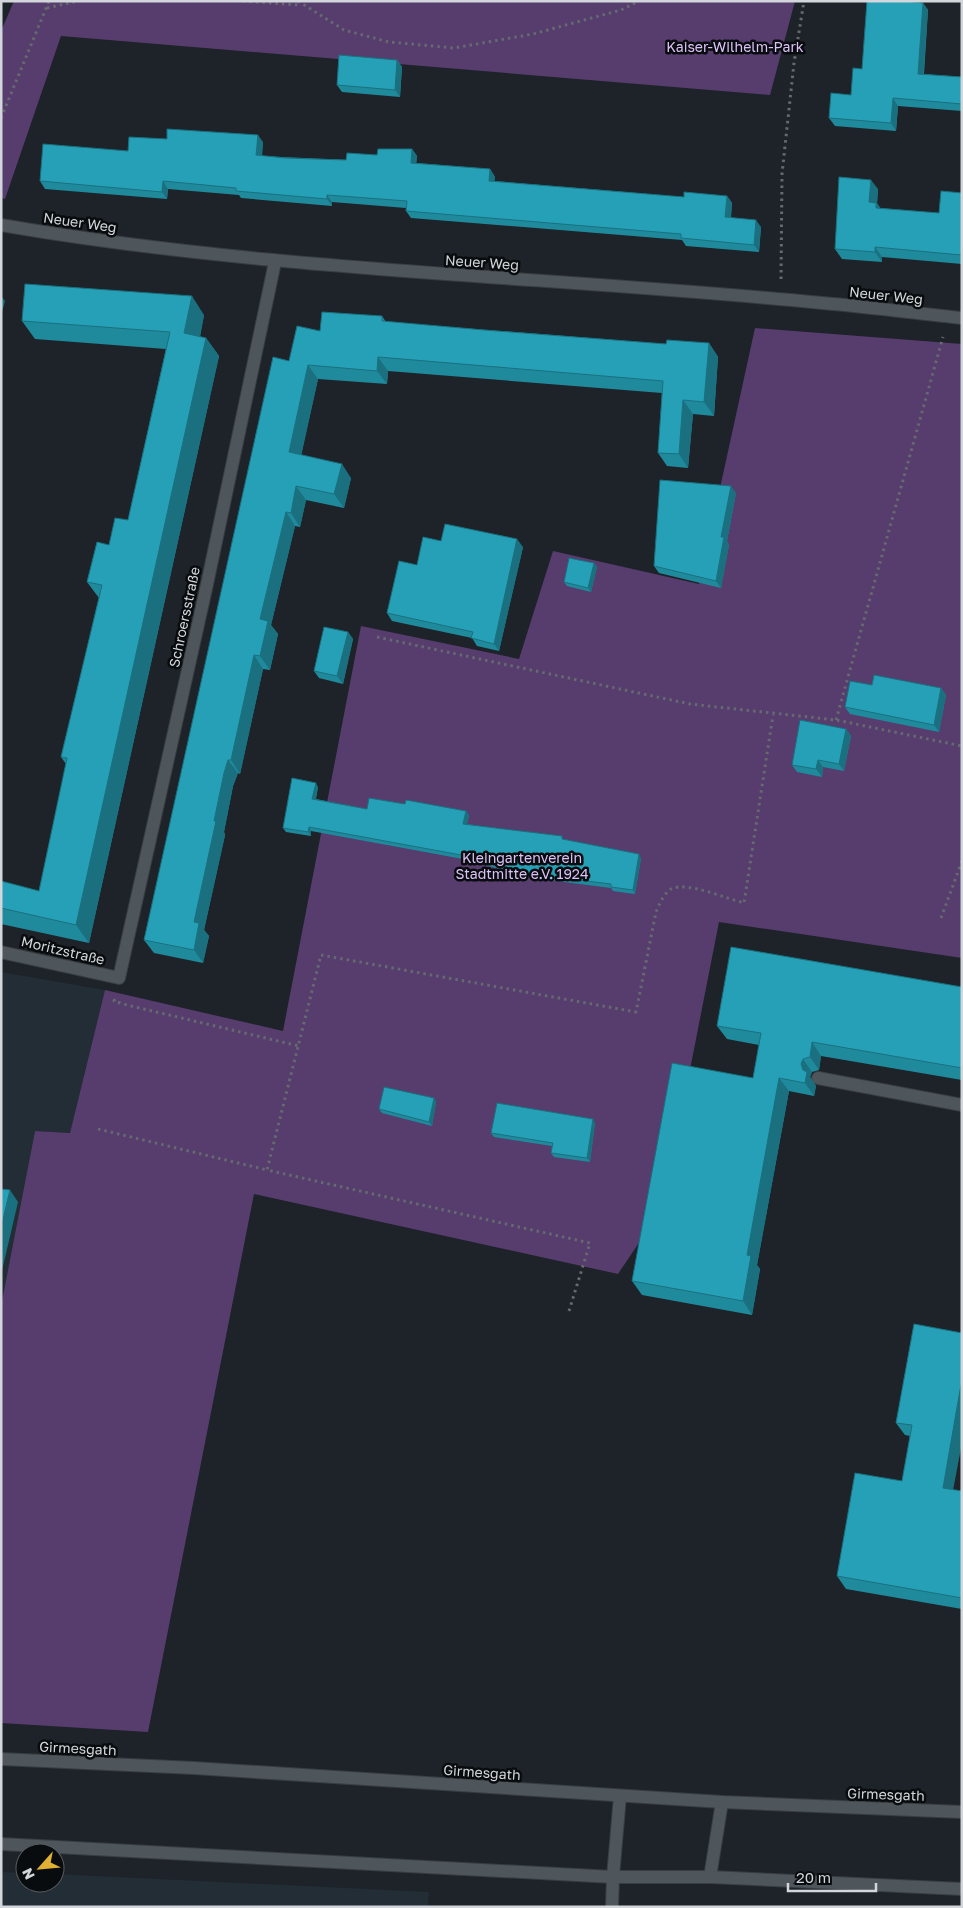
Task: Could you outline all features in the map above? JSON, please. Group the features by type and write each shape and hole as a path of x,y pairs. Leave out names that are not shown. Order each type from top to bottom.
{"street":[{"name":"Neuer Weg","path":"1,225 275,262 781,300 962,318"},
{"name":"Schroersstraße","path":"119,978 206,589 275,262"},
{"name":"Moritzstraße","path":"1,952 119,978"},
{"path":"818,1078 962,1105"},
{"name":"Girmesgath","path":"1,1759 194,1768 722,1802 962,1812"},
{"path":"612,1907 620,1796"},
{"path":"710,1877 722,1802"},
{"path":"1,1844 614,1877 710,1877 962,1889"}],"path":[{"path":"1,118 49,1"},
{"path":"47,8 78,1"},
{"path":"243,1 301,5"},
{"path":"298,1 301,5 344,30 389,42 454,48 533,34 621,10 639,1"},
{"path":"781,300 782,174 794,63 804,1"},
{"path":"836,720 948,317"},
{"path":"377,638 690,704 773,715 836,720 962,746"},
{"path":"267,1170 321,955 636,1012 656,912 660,902 670,890 684,886 744,904 773,715"},
{"path":"941,918 962,860"},
{"path":"119,978 114,1001 299,1046"},
{"path":"98,1129 267,1170 590,1243 569,1311"}],"shaded area":[{"path":"1,972 105,990 70,1133 35,1131 1,1306"},
{"path":"1,1872 15,1873 15,1893 65,1893 65,1874 429,1892 428,1907 1,1907"}],"green space":[{"name":"Kaiser-Wilhelm-Park","path":"14,1 795,1 770,95 61,36 5,199 1,198 1,31"},
{"name":"Kleingartenverein Stadtmitte e.V. 1924","path":"755,328 962,344 962,958 719,922 663,1207 618,1274 254,1194 148,1732 1,1723 1,1306 35,1131 70,1133 105,990 283,1031 361,626 519,659 553,551 699,584"}],"building":[{"path":"867,1 923,3 918,74 962,77 962,104 893,98 891,123 829,118 831,93 851,95 853,68 862,69"},
{"path":"339,55 397,60 395,90 337,85"},
{"path":"167,129 258,135 256,155 346,160 347,153 377,155 378,149 412,149 411,163 490,169 489,181 684,197 684,192 727,196 725,217 756,220 754,245 681,238 681,234 406,211 407,201 327,195 327,199 236,191 236,188 163,181 162,192 40,181 43,144 128,151 129,137 167,139"},
{"path":"839,177 871,180 869,202 876,203 876,208 939,213 941,191 962,193 961,255 875,247 875,252 835,249"},
{"path":"25,284 192,296 184,333 206,338 76,925 1,908 1,881 39,891 67,758 61,757 102,585 87,582 97,542 109,545 115,518 128,520 170,332 22,321"},
{"path":"322,312 382,316 382,321 484,330 666,344 667,340 709,343 704,402 683,400 679,454 658,453 663,381 378,357 377,371 308,365 289,452 342,464 334,494 296,486 291,513 286,512 260,619 268,621 260,656 254,655 231,760 228,760 224,773 214,821 216,821 194,922 199,923 194,950 144,940 273,357 289,361 297,326 320,331"},
{"path":"660,480 731,486 721,537 724,537 716,581 654,566"},
{"path":"445,524 517,539 494,644 471,638 473,632 387,613 399,561 417,565 423,537 441,541"},
{"path":"569,558 594,563 588,588 564,582"},
{"path":"324,627 348,632 337,676 314,671"},
{"path":"874,675 941,688 934,725 845,707 850,681 872,685"},
{"path":"800,720 846,729 839,764 818,760 816,769 792,765"},
{"path":"292,778 316,783 312,799 367,809 369,798 405,804 406,800 466,811 463,824 562,836 562,839 639,854 633,890 611,887 611,884 531,874 461,855 309,827 308,832 283,828"},
{"path":"731,947 962,987 962,1068 812,1042 810,1057 803,1059 801,1064 803,1070 807,1072 805,1083 779,1078 747,1255 751,1256 743,1301 632,1281 672,1063 753,1078 761,1033 717,1026"},
{"path":"384,1087 434,1098 429,1122 379,1109"},
{"path":"497,1103 593,1119 587,1158 551,1153 553,1143 491,1133"},
{"path":"1,1189 10,1190 1,1228"},
{"path":"914,1324 962,1333 962,1379 943,1488 962,1491 962,1598 837,1576 855,1473 902,1481 912,1425 896,1423"}]}
